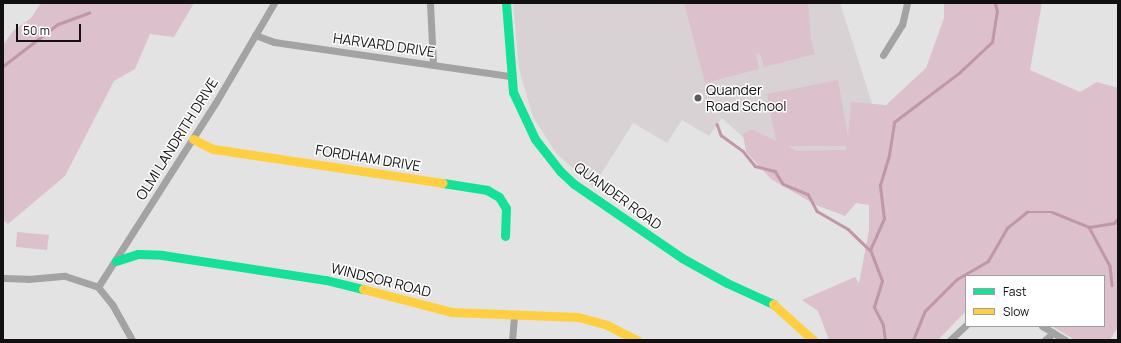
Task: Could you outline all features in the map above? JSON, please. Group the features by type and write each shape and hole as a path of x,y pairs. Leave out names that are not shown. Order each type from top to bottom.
{"street":[{"name":"OLMI LANDRITH DRIVE","path":"98,287 193,139 274,3"},
{"path":"430,3 433,65"},
{"name":"QUANDER ROAD","path":"506,3 511,76 518,104 535,139 547,156 574,184 682,258 727,283 770,301 786,313 813,340"},
{"path":"882,55 902,25 907,3"},
{"name":"HARVARD DRIVE","path":"255,34 274,42 511,76"},
{"name":"FORDHAM DRIVE","path":"193,139 213,149 487,190 499,197 506,208 505,236"},
{"name":"WINDSOR ROAD","path":"116,261 138,254 162,255 326,280 452,312 514,316 578,317 607,325 637,340"},
{"path":"3,278 28,279 65,276 98,287 112,304 132,340"},
{"path":"512,340 514,316"},
{"path":"950,340 965,326"},
{"path":"1044,327 1065,340"},
{"path":"1045,340 1053,333"}],"shaded area":[{"path":"41,3 194,3 174,37 150,34 135,69 114,81 65,176 8,224 3,220 3,45 14,30 31,18"},
{"name":"Quander Road School","path":"513,3 840,3 885,144 802,192 722,118 709,136 682,120 667,143 633,123 593,187 556,153 533,117 519,69"},
{"path":"684,3 808,3 811,39 815,54 764,67 760,53 756,54 759,69 705,83"},
{"path":"944,3 1042,3 1030,70 1080,92 1097,82 1118,88 1118,327 1110,340 1075,340 1054,327 1105,327 1105,275 965,275 965,312 938,340 829,340 818,311 802,300 855,277 859,283 869,230 869,205 856,203 845,216 816,205 771,179 746,152 743,134 752,129 776,141 767,94 838,80 848,136 851,102 886,105 926,68 944,18","holes":["788,146 846,146 846,150 797,151"]},
{"path":"17,232 49,235 47,250 16,247"}],"waterway":[{"path":"885,340 883,325 874,307 882,281 870,250 884,219 880,185 889,155 894,122 960,72 992,42 997,12 995,3"},
{"path":"3,66 58,24 89,13"},
{"path":"717,124 721,135 743,151 755,166 775,171 783,184 808,194 817,211 848,229 870,250"},
{"path":"913,340 925,311 957,279 988,261 1007,228 1027,212 1052,212 1089,227 1110,266 1112,285"},
{"path":"1089,227 1114,223 1118,219"}],"traffic: fast":[{"path":"506,3 513,92 535,139 560,171 574,184 682,258 727,283 773,304"},
{"path":"443,183 487,190 499,197 506,208 505,236"},
{"path":"116,261 138,254 162,255 326,280 363,289"}],"traffic: slow":[{"path":"193,139 213,149 443,183"},
{"path":"363,289 451,312 578,317 607,325 637,340"},
{"path":"773,304 813,340"}],"place":[{"name":"Quander Road School","path":"698,98"}]}
